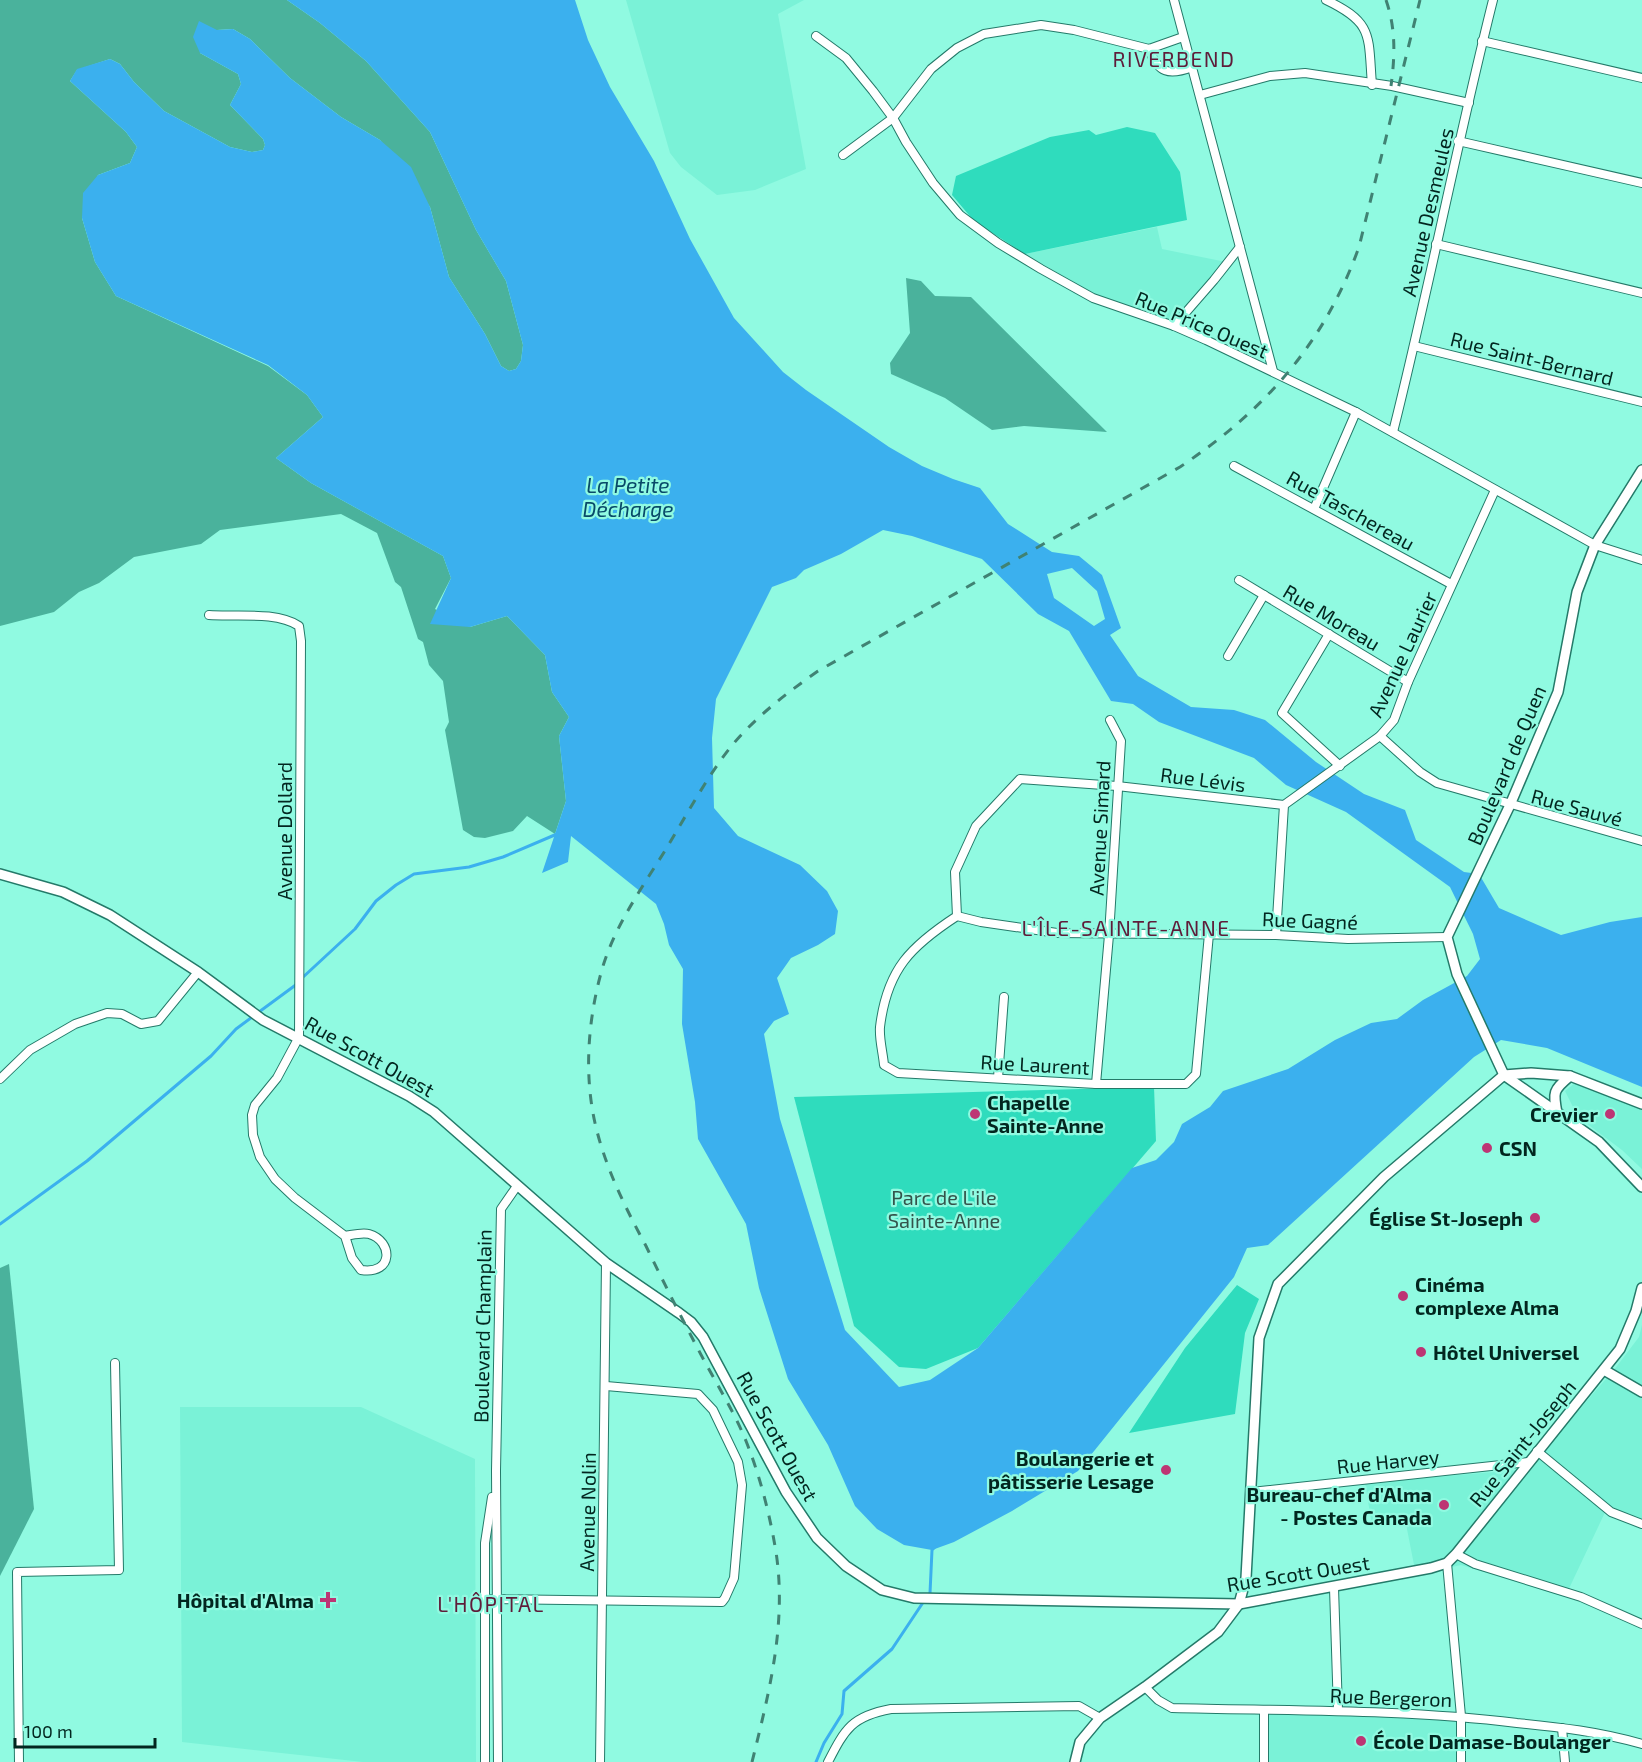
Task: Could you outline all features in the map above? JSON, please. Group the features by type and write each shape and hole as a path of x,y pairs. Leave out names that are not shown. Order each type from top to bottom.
{"street":[{"path":"1174,0 1273,371"},
{"path":"1326,0 1355,16 1364,28 1368,40 1372,85"},
{"name":"Avenue Desmeules","path":"1393,432 1458,141 1493,0"},
{"path":"843,155 893,118 932,69 957,48 984,34 1041,25 1074,30 1149,49 1184,37"},
{"name":"Rue Price Ouest","path":"816,36 846,58 893,118 933,183 960,215 1006,248 1094,298 1174,326 1356,412 1594,545 1642,560"},
{"path":"1482,41 1642,78"},
{"path":"1149,49 1161,70 1174,72 1192,68"},
{"path":"1200,95 1270,76 1305,73 1372,85 1392,86 1469,103"},
{"path":"1458,141 1642,183"},
{"path":"1436,244 1642,293"},
{"path":"1174,326 1220,274 1240,247"},
{"name":"Rue Saint-Bernard","path":"1414,346 1642,402"},
{"path":"1314,509 1356,412"},
{"name":"Rue Taschereau","path":"1234,466 1451,584"},
{"name":"Boulevard de Quen","path":"1447,937 1510,805 1558,692 1576,592 1594,545 1642,470"},
{"name":"Avenue Laurier","path":"1284,805 1380,736 1394,720 1451,584 1495,490"},
{"name":"Rue Moreau","path":"1239,580 1408,682"},
{"path":"1228,656 1264,595"},
{"name":"Avenue Dollard","path":"209,615 276,617 290,620 299,626 302,641 299,1037"},
{"path":"1329,634 1282,714 1340,766"},
{"name":"Avenue Simard","path":"1096,1084 1109,935 1120,741 1110,720"},
{"name":"Rue Sauvé","path":"1380,736 1420,772 1437,783 1642,842"},
{"name":"Rue Lévis","path":"957,916 955,872 976,826 1020,779 1117,786 1284,805"},
{"path":"1276,935 1284,805"},
{"name":"Rue Scott Ouest","path":"0,874 63,892 110,915 198,972 254,1014 409,1096 434,1112 606,1263 679,1313 703,1337 786,1492 817,1538 846,1566 882,1590 914,1598 1239,1604 1431,1569 1447,1563 1456,1554"},
{"name":"Rue Gagné","path":"957,916 981,922 1057,933 1276,935 1348,939 1447,937"},
{"name":"Rue Laurent","path":"957,916 909,953 898,968 889,990 880,1029 884,1065 898,1073 1096,1084 1186,1084 1196,1074 1209,934"},
{"path":"1447,937 1457,974 1504,1075 1599,1142 1642,1186"},
{"path":"0,1079 30,1050 75,1023 107,1013 122,1014 141,1024 158,1021 198,972"},
{"path":"998,1078 1004,997"},
{"path":"299,1037 277,1078 255,1105 252,1115 253,1135 260,1157 275,1179 295,1198 345,1236 352,1258 361,1270 370,1272 380,1269 385,1262 386,1253 383,1243 367,1233 345,1236"},
{"path":"1075,1762 1080,1742 1100,1718 1218,1632 1239,1604 1246,1578 1258,1338 1278,1284 1384,1177 1504,1075 1531,1073 1570,1076 1642,1104"},
{"path":"1557,1113 1553,1096 1556,1087 1570,1076"},
{"name":"Boulevard Champlain","path":"498,1762 496,1471 501,1209 517,1186"},
{"name":"Avenue Nolin","path":"600,1762 606,1263"},
{"name":"Rue Saint-Joseph","path":"1456,1554 1620,1348 1636,1311 1642,1288"},
{"path":"19,1762 17,1572 119,1570 115,1363"},
{"path":"1604,1370 1642,1392"},
{"path":"485,1599 722,1602 725,1598 734,1578 742,1485 738,1462 713,1410 698,1394 606,1386"},
{"path":"1537,1450 1611,1512 1642,1524"},
{"name":"Rue Harvey","path":"1251,1492 1528,1462"},
{"name":"Boulevard Champlain","path":"485,1762 485,1543 496,1471"},
{"path":"1456,1554 1474,1564 1581,1598 1642,1624"},
{"path":"1447,1563 1461,1716 1461,1762"},
{"path":"1334,1588 1338,1711"},
{"name":"Rue Bergeron","path":"1145,1687 1158,1700 1172,1708 1461,1716 1614,1736 1642,1744"},
{"path":"828,1762 841,1737 852,1724 870,1713 891,1709 1078,1706 1100,1718"},
{"path":"1264,1710 1264,1762"},
{"path":"1562,1728 1564,1762"}],"shaded area":[{"path":"0,0 287,0 320,23 366,61 430,132 476,230 506,281 523,345 521,361 516,369 509,371 501,366 485,334 449,277 430,207 380,140 341,117 290,78 250,39 233,29 217,30 200,53 238,74 241,84 230,105 263,139 265,145 263,150 252,152 230,147 164,111 134,82 120,64 110,59 77,70 70,81 126,132 137,147 130,163 98,175 82,218 95,262 116,296 268,366 307,395 323,417 276,458 311,483 443,556 451,578 435,609 470,627 507,616 545,655 552,692 569,717 559,736 566,801 555,834 527,816 513,831 485,838 474,837 463,830 445,730 449,722 443,681 429,665 423,642 418,639 401,587 395,582 377,533 341,514 220,530 201,544 134,557 99,583 79,592 54,612 0,626"},
{"path":"626,0 804,0 778,14 806,169 755,190 717,195 681,167 670,153"},
{"path":"1157,227 1162,249 1226,262 1172,322 1095,294 1025,254"},
{"path":"906,278 921,281 935,296 971,297 1107,432 1024,426 992,430 945,398 891,374 890,363 910,333"},
{"path":"1575,1083 1587,1085 1642,1110 1642,1169 1622,1150 1586,1123 1574,1109 1565,1091"},
{"path":"9,1264 34,1509 0,1576 0,1268"},
{"path":"1642,1325 1642,1521 1608,1506 1565,1597 1461,1565 1416,1575 1406,1524 1372,1525 1365,1483 1528,1469 1617,1366 1639,1337"},
{"name":"Hôpital d'Alma","path":"180,1407 361,1407 475,1459 476,1762 363,1762 182,1742"},
{"name":"École Damase-Boulanger","path":"1264,1710 1458,1720 1458,1762 1264,1762"}],"green space":[{"path":"1127,127 1155,133 1180,172 1187,220 1025,254 974,221 952,195 956,176 1050,137 1089,130 1096,135"},
{"name":"Parc de L'ile Sainte-Anne","path":"1154,1087 1156,1141 978,1348 926,1369 899,1367 854,1326 794,1097"},
{"path":"1237,1285 1259,1299 1245,1333 1235,1414 1129,1433 1185,1348"}],"water":[{"name":"La Petite Décharge","path":"287,0 575,0 588,40 610,87 654,161 690,239 734,318 783,372 889,447 922,466 980,488 1008,524 1052,552 1079,556 1102,575 1121,628 1110,635 1138,676 1191,707 1234,710 1265,720 1316,762 1364,794 1405,810 1416,840 1464,872 1479,874 1499,908 1561,935 1610,922 1642,917 1642,1087 1547,1048 1501,1040 1474,1057 1268,1245 1247,1248 1234,1277 1078,1471 1012,1511 954,1542 932,1550 904,1545 877,1529 855,1506 828,1445 788,1379 759,1288 746,1224 698,1139 695,1102 682,1024 683,969 669,945 656,904 571,836 568,862 542,873 566,801 559,736 569,717 552,692 545,655 507,616 470,627 430,624 451,578 443,556 311,483 276,458 323,417 307,395 268,365 116,296 95,262 82,218 83,193 98,175 130,163 137,147 126,132 70,81 77,69 110,59 120,64 134,82 164,111 230,147 252,152 263,150 265,145 263,139 230,105 241,84 238,74 200,53 193,37 199,21 217,30 233,29 250,39 290,78 341,117 380,140 411,167 430,207 449,277 485,334 501,366 509,371 516,369 521,361 523,345 506,281 476,230 430,132 366,61 320,23","holes":["883,530 912,536 982,559 1038,614 1069,631 1111,701 1133,704 1159,722 1254,758 1286,785 1346,812 1450,887 1473,934 1480,959 1467,976 1423,1000 1397,1019 1371,1023 1335,1040 1288,1069 1223,1091 1210,1107 1182,1124 1174,1142 1156,1160 1132,1168 978,1348 930,1380 899,1387 845,1330 780,1119 764,1034 774,1021 789,1014 777,978 791,958 835,934 838,911 827,891 800,865 738,836 714,808 712,738 716,699 772,587 796,578 804,570 841,554","1072,568 1097,591 1105,619 1094,626 1054,598 1047,574"]}],"waterway":[{"path":"301,979 355,929 376,901 414,874 469,867 503,857 557,834"},
{"path":"0,1224 87,1161 211,1056 236,1029 297,984"},
{"path":"928,1596 932,1550 935,1547"},
{"path":"816,1762 824,1743 842,1714 844,1691 892,1649 924,1601"}],"railway":[{"path":"1386,0 1392,21 1394,43 1391,86"},
{"path":"752,1762 770,1684 778,1632 779,1579 774,1538 760,1482 741,1429 631,1217 616,1186 599,1139 589,1086 589,1048 593,1010 606,956 629,909 712,773 732,745 770,708 818,671 1180,467 1239,422 1288,372 1328,314 1345,282 1359,247 1420,0"}],"place":[{"name":"Chapelle Sainte-Anne","path":"975,1114"},
{"name":"Crevier","path":"1610,1114"},
{"name":"CSN","path":"1487,1148"},
{"name":"Église St-Joseph","path":"1535,1218"},
{"name":"Cinéma complexe Alma","path":"1403,1296"},
{"name":"Hôtel Universel","path":"1421,1352"},
{"name":"Boulangerie et pâtisserie Lesage","path":"1166,1470"},
{"name":"Bureau-chef d'Alma - Postes Canada","path":"1444,1505"},
{"name":"Hôpital d'Alma","path":"328,1600"},
{"name":"École Damase-Boulanger","path":"1361,1741"}],"district":[{"name":"RIVERBEND","path":"1174,58"},
{"name":"L'ÎLE-SAINTE-ANNE","path":"1126,927"},
{"name":"L'HÔPITAL","path":"491,1603"}]}
